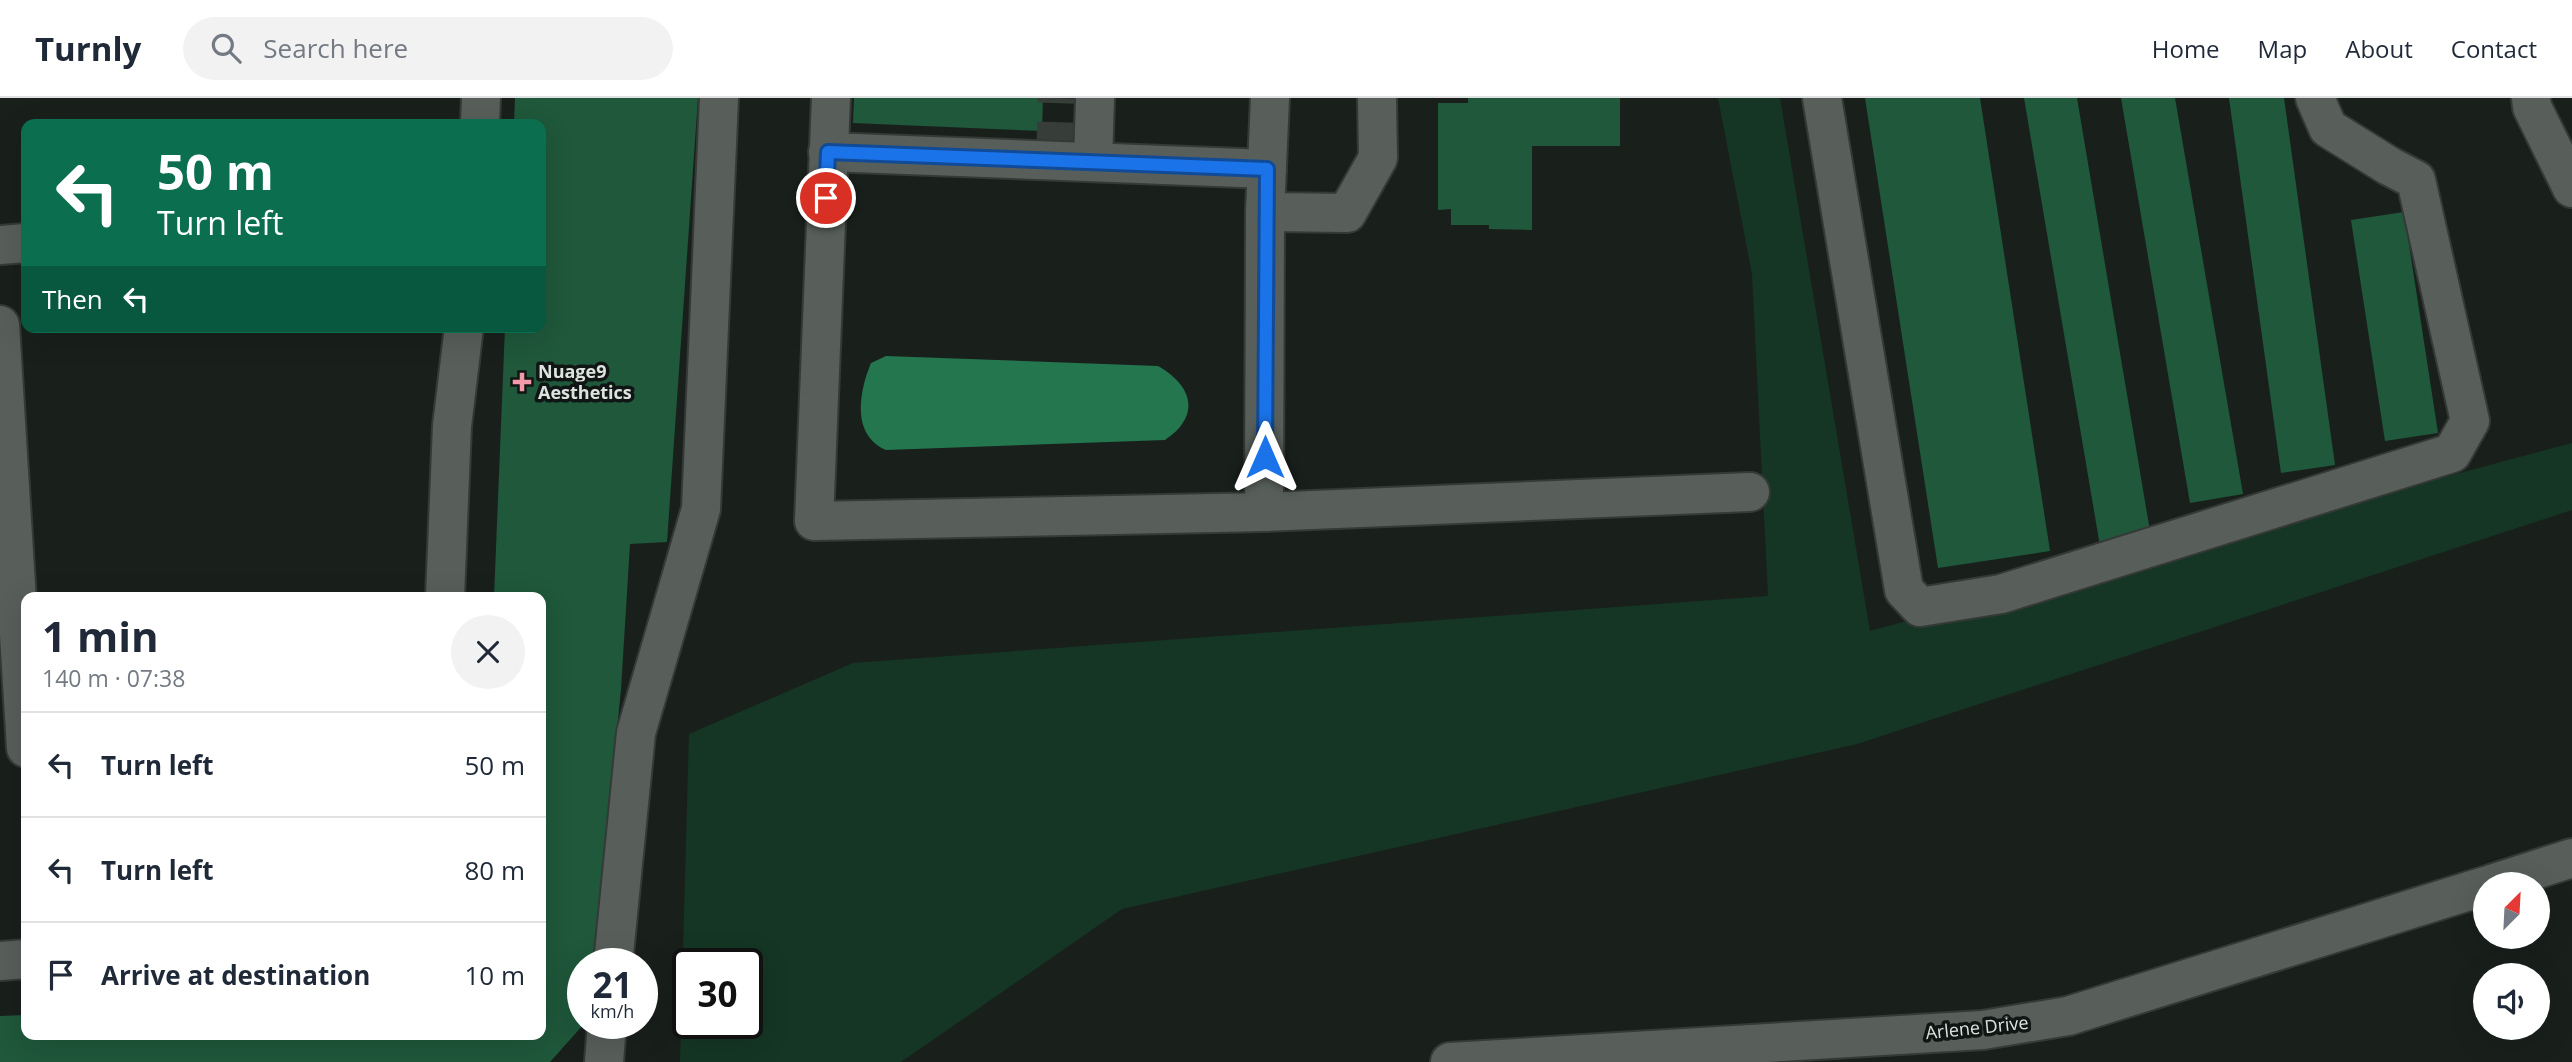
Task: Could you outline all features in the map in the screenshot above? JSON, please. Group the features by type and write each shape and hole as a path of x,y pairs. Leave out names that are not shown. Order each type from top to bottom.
{"street":[{"path":"480,119 481,98"},
{"path":"615,948 636,733 701,509 719,98"},
{"path":"831,98 814,521 1264,512 1750,492"},
{"path":"1076,98 1083,162"},
{"path":"1083,162 1095,98"},
{"path":"1264,512 1265,212 1270,98"},
{"path":"1265,212 1347,213 1378,158 1377,98"},
{"path":"1822,98 1904,590 1920,607 2001,594 2452,453 2470,421 2416,180 2328,128 2315,98"},
{"path":"2531,98 2532,107 2562,149 2572,188"},
{"path":"828,152 1267,169"},
{"path":"0,245 21,243"},
{"path":"0,325 21,667"},
{"path":"445,592 452,426 463,333"},
{"path":"2530,872 2572,859"},
{"name":"Arlene Drive","path":"1450,1062 1983,1030 2056,1018 2473,890"},
{"path":"0,961 21,959"},
{"path":"604,1062 606,1039"}],"shaded area":[{"path":"1718,98 1780,98 1870,631 2572,443 2572,510 1857,744 1122,909 901,1062 680,1062 681,1039 763,1039 763,948 683,948 689,734 853,663 1768,596 1752,274"},
{"path":"886,356 1158,366 1170,374 1185,392 1188,411 1184,421 1165,440 886,450 867,434 863,424 861,399 871,363"}],"building":[{"path":"515,98 698,98 667,542 630,544 621,689 596,948 567,948 567,1039 571,1039 550,1062 0,1062 0,1016 21,1015 21,1040 546,1040 546,592 494,592 505,333 546,333 546,119 514,119"},
{"path":"854,98 1043,98 1042,131 853,123"},
{"path":"1468,98 1620,98 1620,146 1532,146 1532,230 1489,229 1489,225 1451,225 1451,209 1438,210 1438,103 1468,103"},
{"path":"1865,98 1980,98 2050,551 1938,568"},
{"path":"2024,98 2077,98 2151,537 2100,546"},
{"path":"2121,98 2175,98 2243,494 2190,503"},
{"path":"2229,98 2284,98 2335,465 2281,473"},
{"path":"2404,212 2438,433 2385,441 2351,220"}],"tunnel":[{"path":"1055,160 1057,98"}],"place":[{"name":"Nuage9 Aesthetics","path":"522,382"}],"route":[{"path":"826,198 828,152 1267,169 1265,457"}]}
